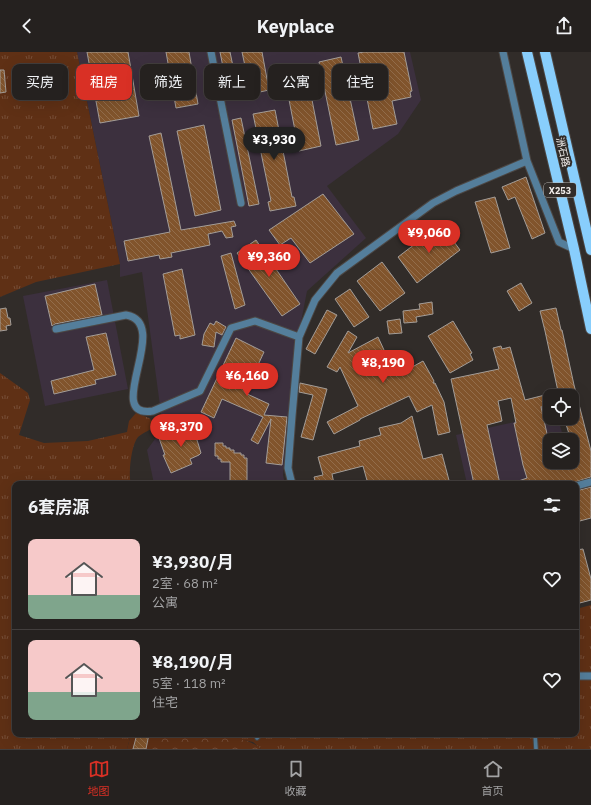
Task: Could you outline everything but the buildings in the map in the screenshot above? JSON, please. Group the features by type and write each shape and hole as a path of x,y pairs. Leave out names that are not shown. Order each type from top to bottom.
{"main road":[{"name":"洲石路","path":"527,52 574,249 591,328"},
{"name":"洲石路","path":"545,52 591,250"}],"street":[{"path":"211,52 241,203"},
{"path":"503,52 527,162 559,242 574,249"},
{"path":"291,481 288,468 299,337 315,300 337,273 433,203 456,191 527,162"},
{"path":"56,329 126,315 133,316 140,322 142,351 133,387 133,397 135,404 140,410 146,412 153,411 200,391 231,328 255,321 299,337"},
{"path":"579,485 591,482"},
{"path":"579,676 591,676"}],"lane":[{"path":"535,737 536,749"}],"shaded area":[{"path":"77,52 410,52 421,100 398,134 327,186 366,238 307,291 295,353 283,475 284,481 153,481 147,450 163,428 142,272 120,277 120,264 87,100 132,100 132,64 79,64"},
{"path":"107,280 128,389 45,406 23,296"},
{"path":"543,416 543,425 560,425 562,433 543,433 543,469 572,469 575,481 466,481 456,435"}],"green space":[{"path":"0,52 77,52 79,64 76,64 76,100 87,100 120,264 36,282 0,297"},
{"path":"0,373 28,393 30,400 19,435 44,443 88,441 127,432 129,421 136,413 149,418 157,426 138,437 136,441 131,460 130,481 12,481 12,737 130,737 127,749 0,749"},
{"path":"591,605 591,749 261,749 253,742 229,737 579,737 579,608"},
{"path":"130,737 230,737 251,742 261,749 127,749"}]}
